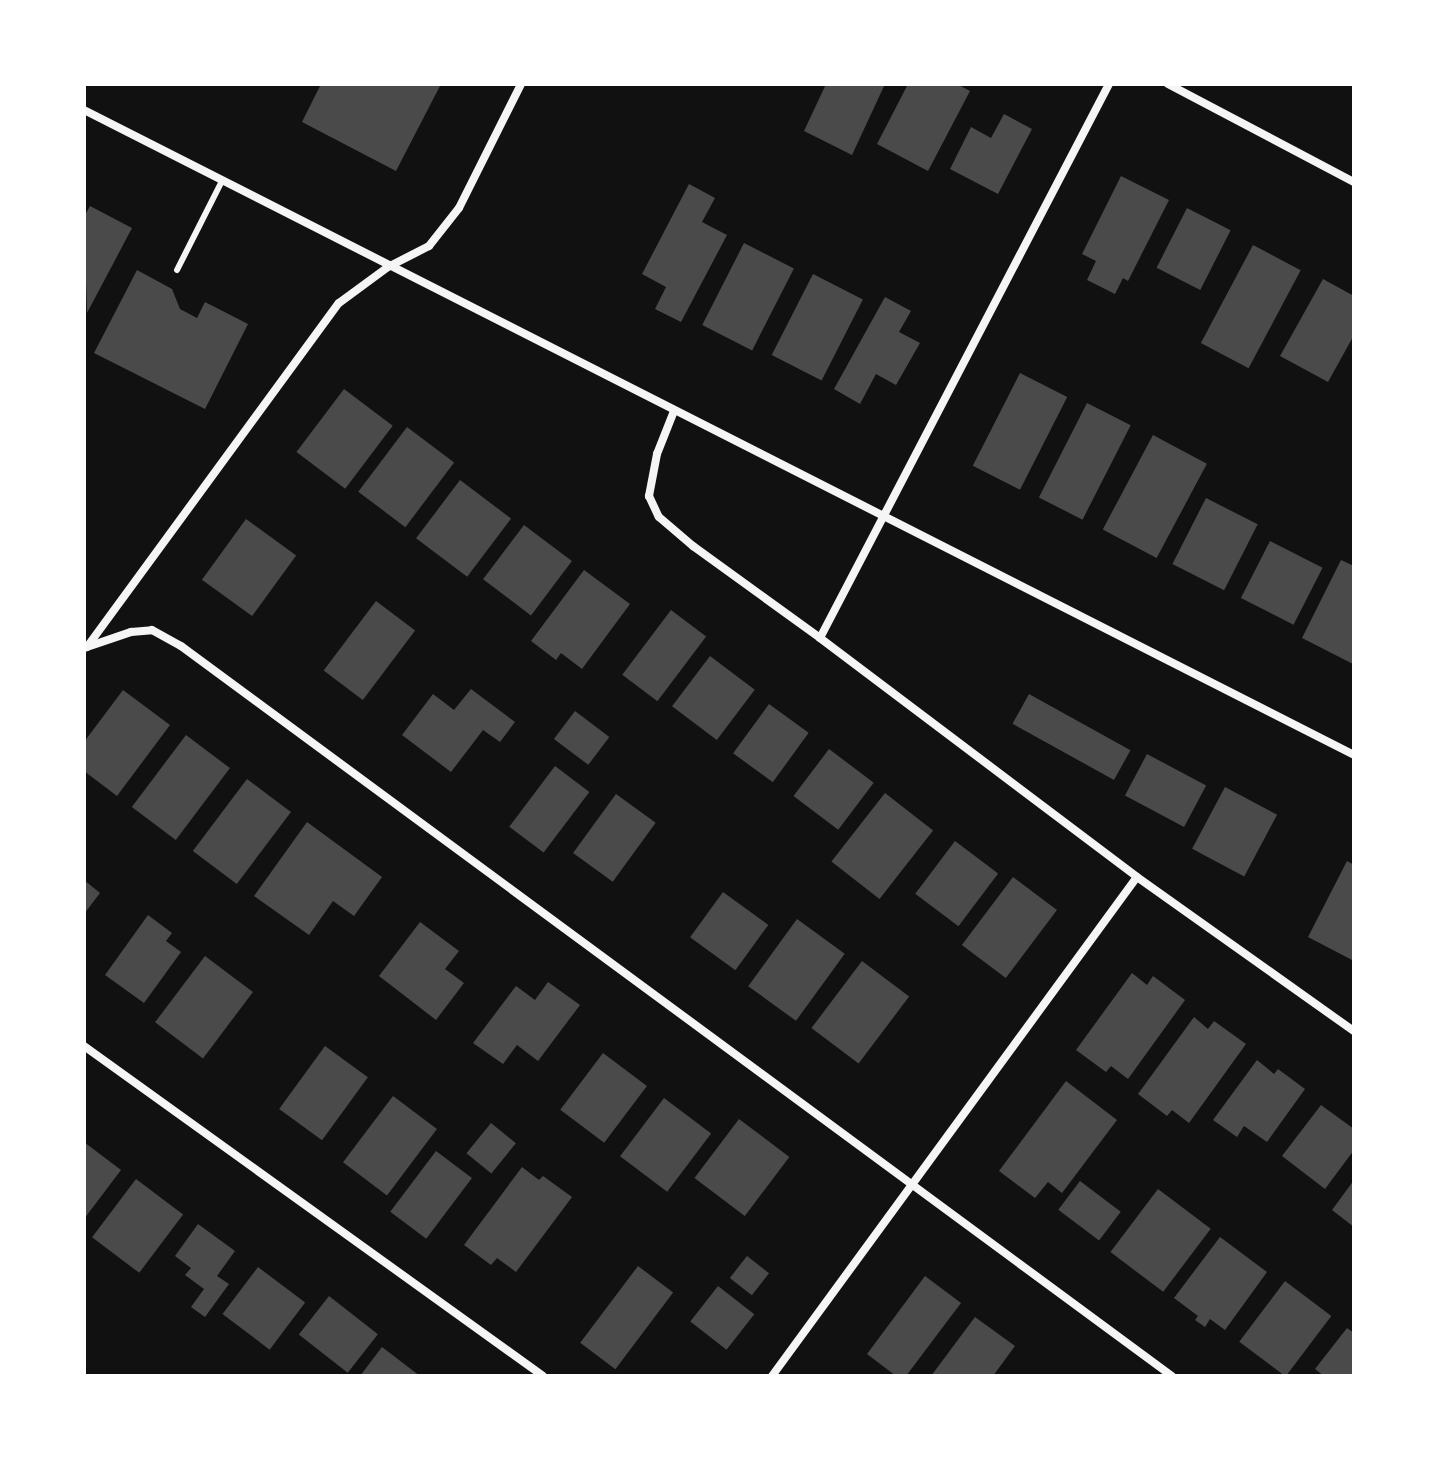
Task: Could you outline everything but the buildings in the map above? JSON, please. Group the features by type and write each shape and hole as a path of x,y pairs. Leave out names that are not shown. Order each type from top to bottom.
{"street":[{"path":"85,648 339,303 388,267 429,246 459,208 521,84"},
{"path":"820,638 1109,84"},
{"path":"1168,84 1354,182"},
{"path":"84,110 1354,755"},
{"path":"674,411 657,454 649,496 659,517 693,546 1137,877 1354,1031"},
{"path":"85,648 152,630 181,646 1172,1376"},
{"path":"772,1376 1137,877"},
{"path":"84,1047 543,1376"}],"lane":[{"path":"177,270 222,181"}]}
